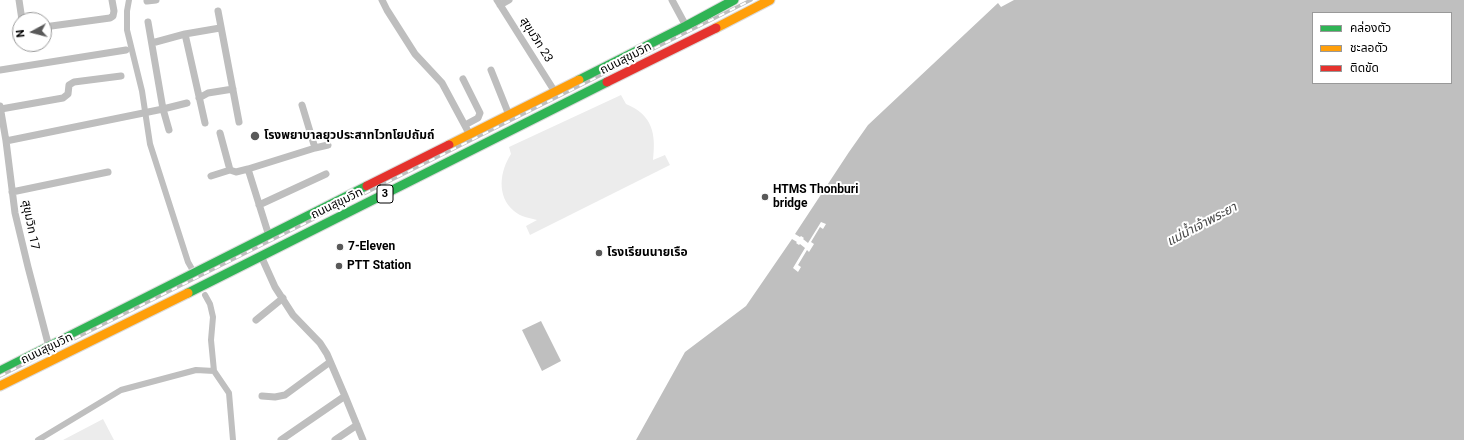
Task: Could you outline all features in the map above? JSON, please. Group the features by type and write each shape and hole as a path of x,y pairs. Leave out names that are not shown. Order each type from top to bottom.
{"highway":[{"name":"ถนนสุขุมวิท","path":"0,386 770,0"},
{"name":"ถนนสุขุมวิท","path":"0,371 731,2"},
{"path":"731,2 741,14"},
{"path":"716,9 719,26"}],"street":[{"path":"19,0 21,12"},
{"path":"52,26 110,18 113,16 114,11 112,0"},
{"path":"147,1 156,0"},
{"path":"382,0 415,54 442,83 470,135"},
{"path":"499,2 509,0"},
{"path":"672,0 686,26"},
{"name":"สุขุมวิท 23","path":"499,2 555,92"},
{"path":"218,11 239,122"},
{"path":"148,22 163,109 169,130"},
{"path":"152,43 185,34 220,28"},
{"path":"185,34 205,123"},
{"path":"0,70 126,50"},
{"path":"491,70 509,115"},
{"path":"0,109 66,96 68,94 69,85 74,82 121,76"},
{"path":"463,79 480,114 478,118 465,125"},
{"path":"199,98 208,93 233,88"},
{"path":"4,143 163,109 187,102"},
{"path":"302,105 315,148"},
{"name":"สุขุมวิท 17","path":"0,106 4,143 23,248 49,347"},
{"path":"220,133 230,170"},
{"path":"211,176 230,170 236,172 248,169 328,145"},
{"path":"248,169 269,236"},
{"path":"12,192 108,172"},
{"path":"259,205 326,174"},
{"path":"261,256 275,287 293,315 320,343 330,362 363,440"},
{"path":"256,320 282,298"},
{"path":"262,396 275,397 285,394 330,362"},
{"path":"281,440 345,396"},
{"path":"335,440 357,425"}],"shaded area":[{"path":"621,95 626,104 635,108 642,114 651,126 654,142 653,160 665,155 670,165 530,235 526,226 537,220 522,216 514,211 508,205 502,191 502,176 511,154 509,147"},
{"path":"103,419 114,440 63,440"}],"water":[{"name":"แม่น้ำเจ้าพระยา","path":"1014,0 1464,0 1464,440 636,440 685,352 746,306 792,239 805,248 793,268 798,272 801,267 798,265 807,250 809,252 814,244 811,242 820,227 823,229 826,224 821,222 808,243 803,239 804,238 795,234 868,125 998,3 1001,7"},
{"path":"541,321 561,361 542,371 522,330"}],"waterway":[{"path":"129,0 127,11 127,30 142,91 150,144 188,262 192,269"},
{"path":"205,295 210,304 213,317 211,340 214,371"},
{"path":"38,440 121,390 196,370 214,371 229,393 233,440"}],"railway":[{"path":"0,376 751,0"}],"traffic: fast":[{"path":"579,80 734,0"},
{"path":"188,293 607,82"},
{"path":"0,371 367,186"}],"traffic: slow":[{"path":"716,28 770,0"},
{"path":"449,145 579,80"},
{"path":"0,386 188,293"}],"traffic: jam":[{"path":"607,82 716,28"},
{"path":"367,186 449,145"}],"place":[{"name":"โรงพยาบาลยุวประสาทไวทโยปถัมถ์","path":"255,136"},
{"name":"HTMS Thonburi bridge","path":"765,197"},
{"name":"7-Eleven","path":"340,247"},
{"name":"โรงเรียนนายเรือ","path":"599,253"},
{"name":"PTT Station","path":"339,266"}]}
